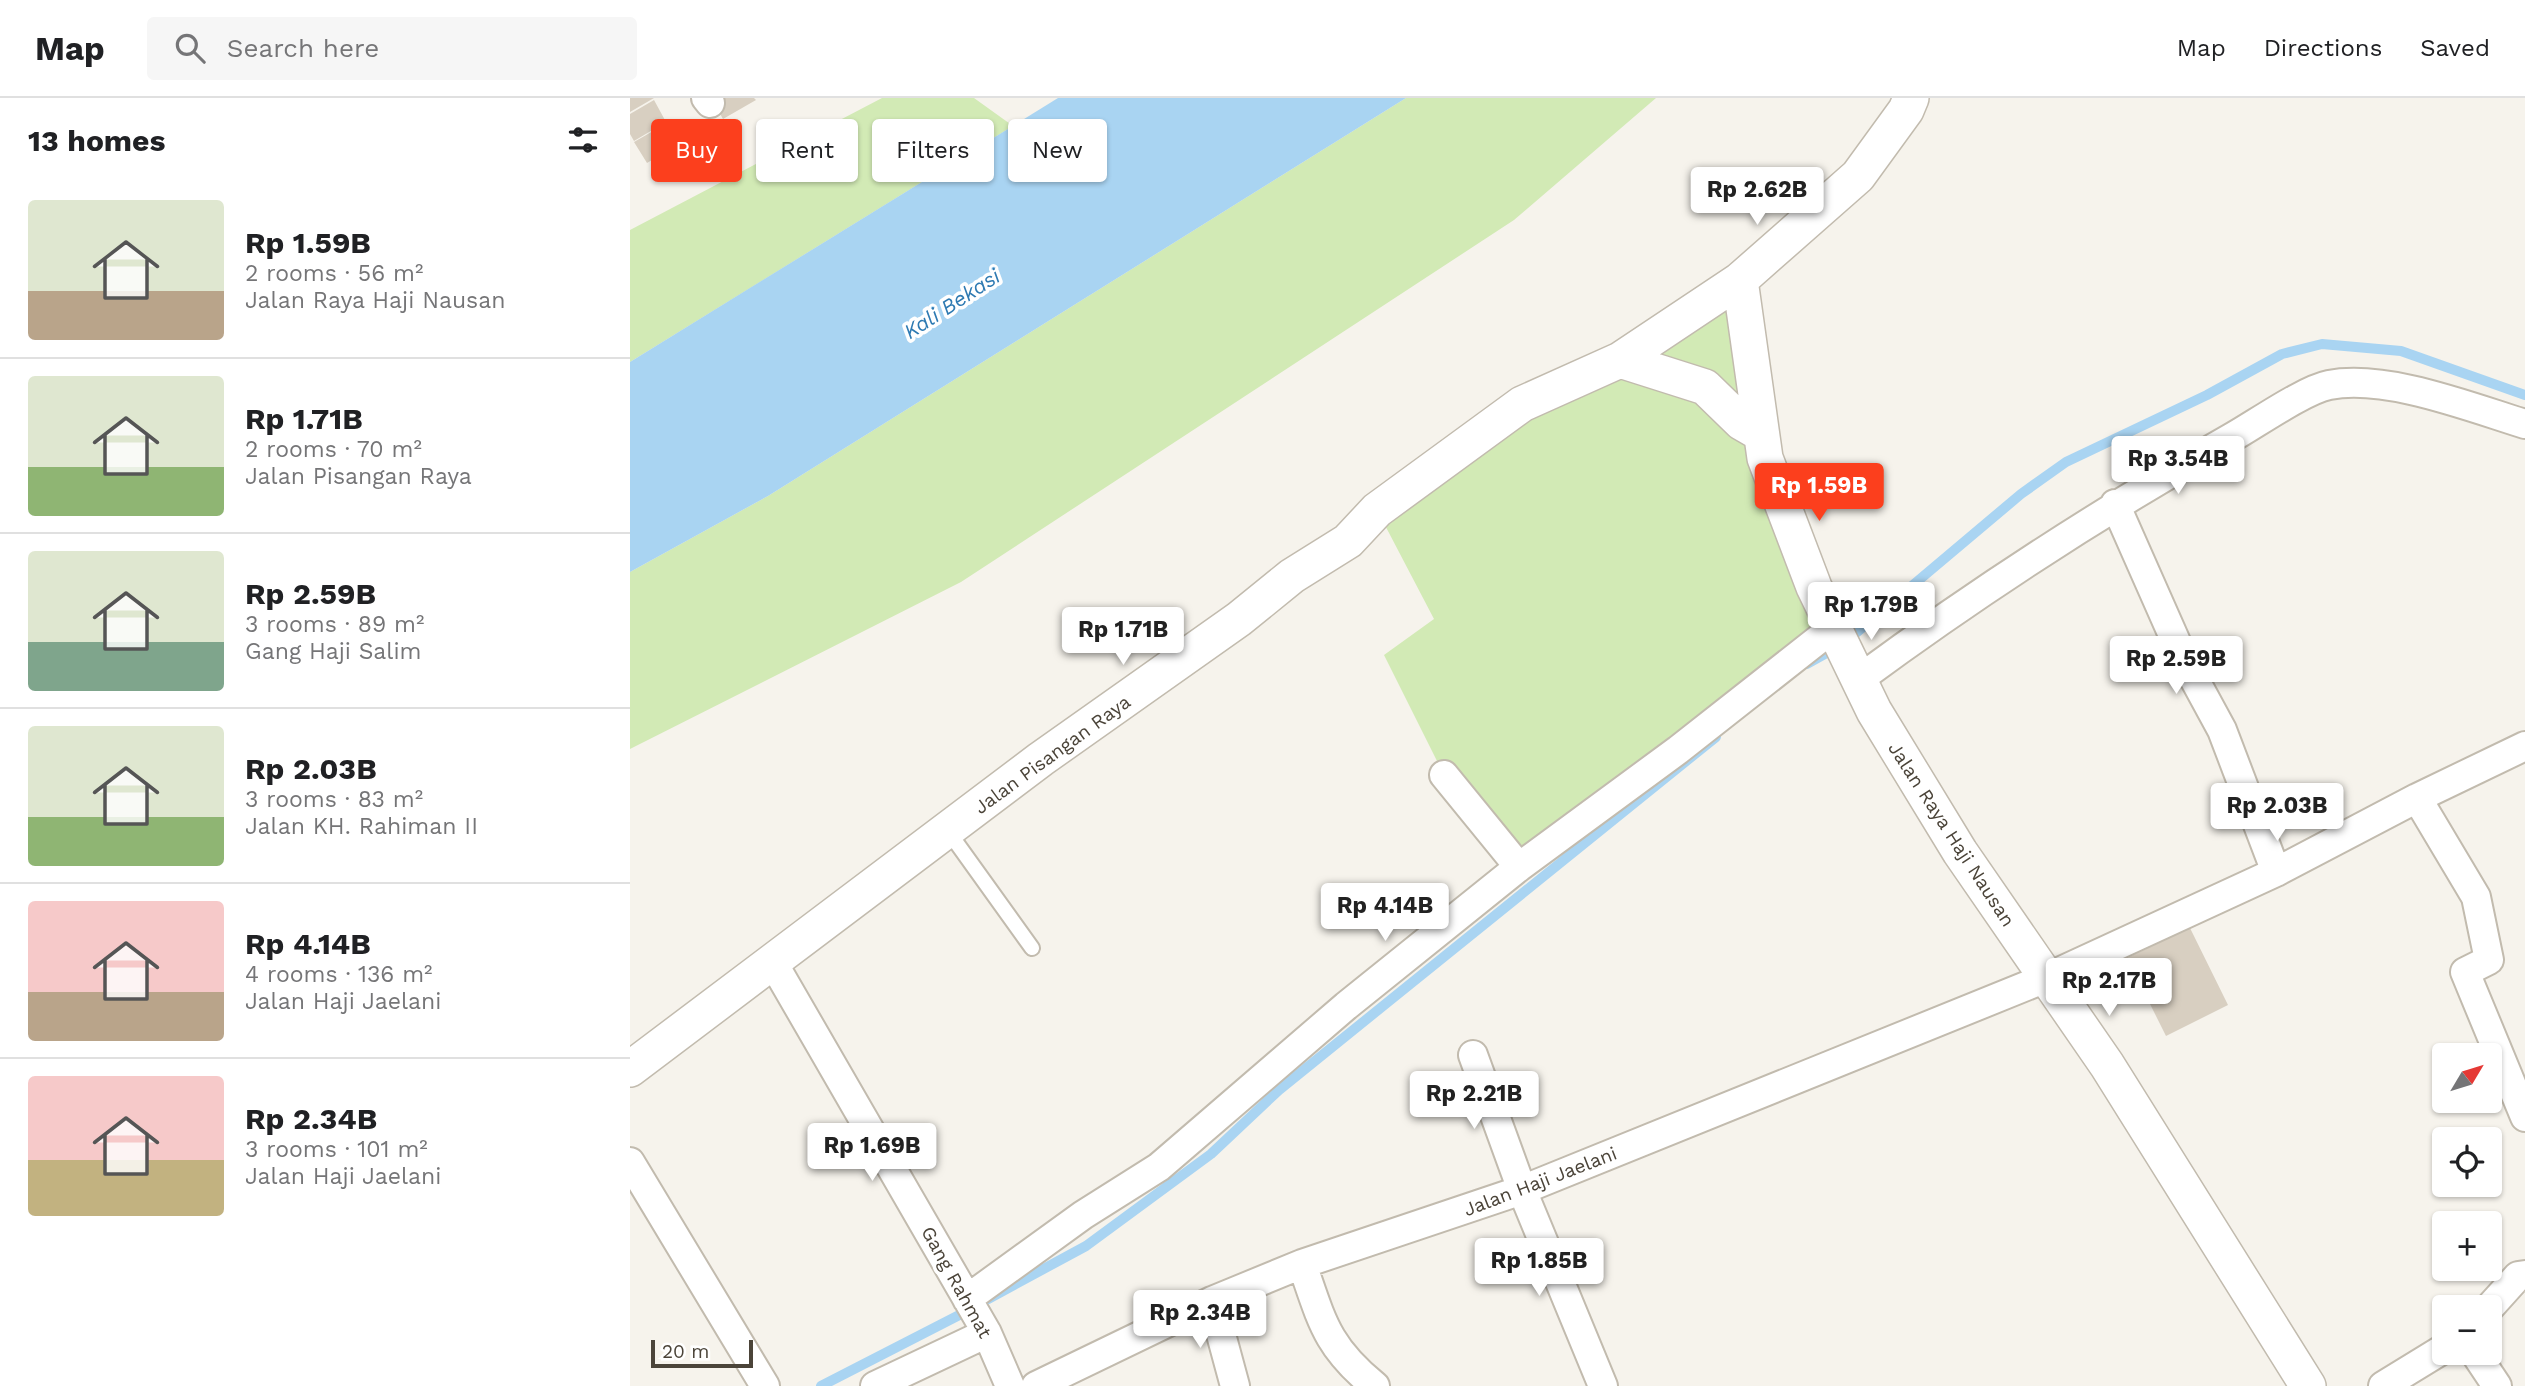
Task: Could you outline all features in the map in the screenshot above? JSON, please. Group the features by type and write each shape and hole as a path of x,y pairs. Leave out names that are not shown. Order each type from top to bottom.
{"street":[{"name":"Jalan Pisangan Raya","path":"630,1069 1041,759 1239,619 1292,576 1348,541 1377,510 1522,404 1632,363 1740,280 1858,176 1906,110 1911,98"},
{"name":"Jalan Raya Haji Nausan","path":"1740,280 1765,458 1814,587 1858,680 1960,852 2108,1065 2308,1386"},
{"path":"1632,363 1705,387 1741,422 1760,433"},
{"path":"1858,680 1961,603 2115,504 2326,386 2388,386 2414,391 2525,424"},
{"path":"2115,504 2184,660 2222,730 2276,872"},
{"path":"967,1298 1083,1215 1159,1167 1346,1006 1519,867 1678,750 1833,628"},
{"name":"Jalan Haji Jaelani","path":"1036,1386 1212,1301 1302,1264 1522,1190 2046,978 2276,872 2417,798 2525,746"},
{"path":"1444,775 1519,867"},
{"path":"2417,798 2476,897 2489,960 2465,972 2525,1117"},
{"name":"Gang Rahmat","path":"772,961 987,1333 1010,1386"},
{"path":"1473,1055 1522,1190 1603,1386"},
{"path":"630,1162 764,1384"},
{"path":"1302,1264 1328,1336 1352,1366 1375,1386"},
{"path":"2501,1295 2518,1276 2525,1275"},
{"path":"1212,1301 1235,1386"},
{"path":"875,1386 987,1333"},
{"path":"2383,1386 2432,1356"},
{"path":"2483,1365 2497,1386"}],"lane":[{"path":"948,831 1032,948"}],"green space":[{"path":"882,98 974,98 1008,122 1008,129 994,138 994,119 872,119 872,182 922,182 630,362 630,230 722,182 742,182 742,171 756,164 756,182 858,182 858,119 842,119"},
{"path":"1406,98 1656,98 1514,220 961,582 630,749 630,572 768,496"},
{"path":"1740,280 1760,433 1833,628 1519,867 1444,775 1384,655 1434,619 1377,510"}],"water":[{"name":"Kali Bekasi","path":"1058,98 1406,98 768,496 630,572 630,362 922,182 994,182 994,137 1008,129 1008,182 1107,182 1107,119 1024,119"}],"building":[{"path":"630,98 654,98 630,112"},
{"path":"711,98 756,100 723,119"},
{"path":"654,100 664,119 651,119 651,131 634,141 630,134 630,114"},
{"path":"651,132 651,161 647,163 634,142"},
{"path":"2190,928 2228,1005 2166,1036 2127,958"}],"waterway":[{"path":"1807,664 1843,644 2021,494 2066,462 2207,395 2282,354 2322,344 2401,351 2525,395"},
{"path":"988,1299 1086,1246 1211,1154 1279,1090 1716,737"},
{"path":"821,1386 971,1309"}]}
